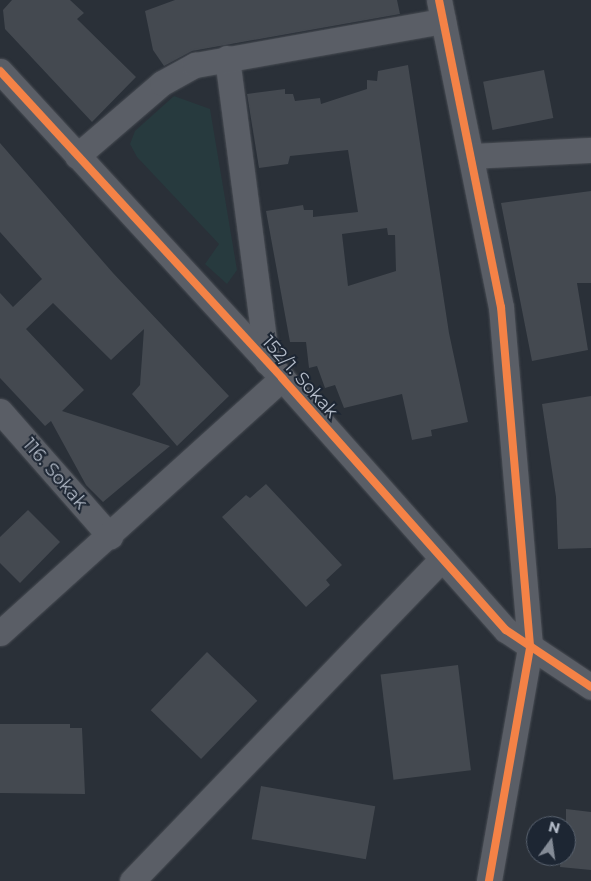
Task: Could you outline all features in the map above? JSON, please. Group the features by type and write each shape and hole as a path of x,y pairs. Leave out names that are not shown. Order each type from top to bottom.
{"street":[{"path":"77,156 162,83 195,64 441,11 472,156 501,307 530,648 489,881"},
{"path":"0,633 110,536 275,370 227,58"},
{"name":"152/1. Sokak","path":"0,71 275,370 506,630 530,648 591,687"},
{"path":"472,156 591,150"},
{"name":"116. Sokak","path":"0,411 110,536"},
{"path":"132,881 442,559"}],"green space":[{"path":"174,96 210,109 237,270 227,284 205,264 219,244 137,157 130,144 135,131"}],"building":[{"path":"12,0 70,0 84,13 77,19 136,77 92,122 5,29 3,10"},
{"path":"175,0 397,0 400,14 192,51 164,66 153,50 145,11"},
{"path":"408,65 449,333 468,422 431,430 432,436 412,440 402,394 344,408 335,385 325,388 317,366 309,368 306,342 290,342 266,211 303,205 304,210 313,210 313,217 358,212 348,150 290,156 288,164 259,168 247,94 285,89 285,94 293,94 295,101 320,98 321,104 367,89 367,80 377,81 378,71","holes":["387,228 388,235 395,235 396,271 348,286 342,234"]},
{"path":"544,70 553,118 492,130 483,82"},
{"path":"0,143 113,273 229,396 177,446 132,394 140,385 144,329 111,360 53,303 26,329 84,390 62,411 170,446 103,502 86,485 51,421 45,426 0,378 0,293 13,307 42,279 0,232"},
{"path":"591,191 591,283 577,283 588,350 532,361 501,203"},
{"path":"591,396 591,548 558,549 556,497 542,404"},
{"path":"266,484 342,565 326,580 330,585 306,607 222,517 246,495 250,498"},
{"path":"28,510 60,542 20,583 0,563 0,537"},
{"path":"207,652 257,701 201,759 151,710"},
{"path":"458,665 471,770 393,780 381,675"},
{"path":"0,724 70,724 70,728 82,728 85,794 0,793"},
{"path":"261,786 375,806 366,859 252,839"},
{"path":"566,809 591,812 591,870 560,867 576,866 576,816 566,816"}],"cycle path":[{"path":"439,0 501,307 530,648 489,881"},
{"path":"0,71 282,378 506,630 591,687"}]}
